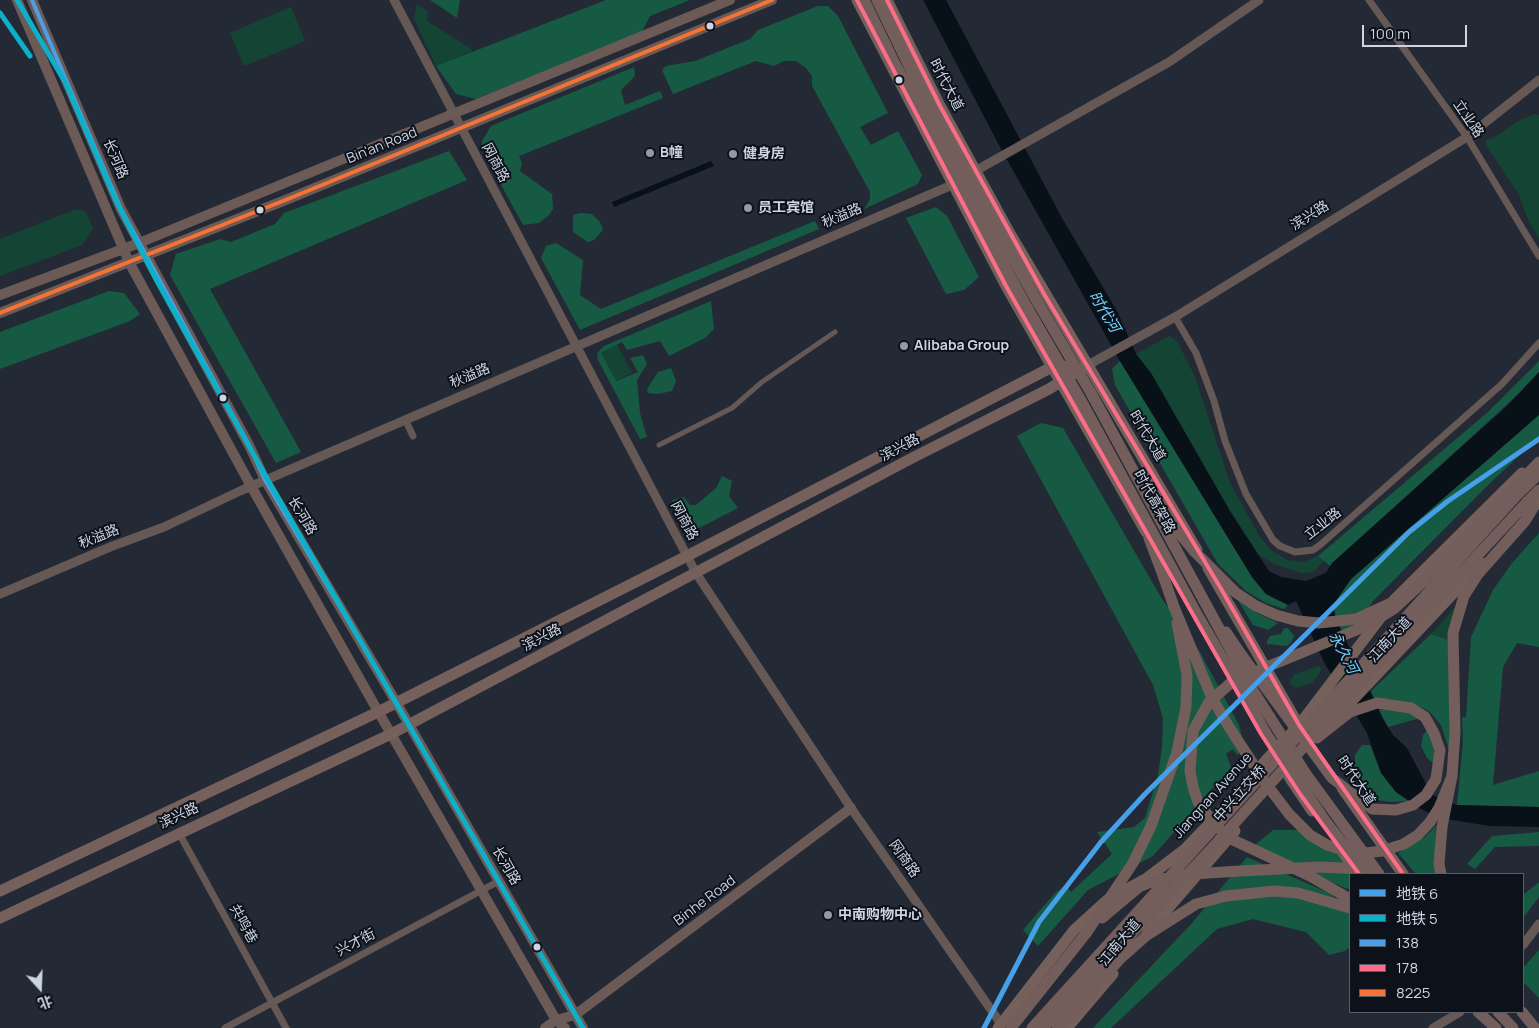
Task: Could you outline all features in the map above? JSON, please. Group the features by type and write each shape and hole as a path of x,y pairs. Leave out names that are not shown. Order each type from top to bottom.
{"highway":[{"name":"时代高架路","path":"864,0 892,60 1028,310 1267,735 1326,822 1365,873"},
{"name":"时代高架路","path":"877,0 933,115 1280,735 1378,873"},
{"path":"1117,441 1167,518 1194,551 1235,592 1256,606 1276,615 1298,621 1319,623 1356,619 1394,602 1424,582"},
{"path":"1441,873 1439,864 1442,827 1452,776 1454,633 1464,596 1478,574 1525,520 1526,499 1539,461"},
{"name":"Jiangnan Avenue","path":"1032,1028 1526,499 1539,474"},
{"path":"1125,481 1212,698 1267,785 1289,814 1310,835 1327,845 1346,851 1366,853 1404,844 1418,835 1430,822 1439,808 1452,776"},
{"name":"中兴立交桥","path":"1043,1028 1300,752 1348,694 1526,499 1539,490"},
{"path":"1349,899 1310,876 1231,839 1214,824 1198,802 1193,787 1190,771 1193,731 1209,702 1233,682 1374,622 1395,608 1526,499"},
{"path":"1202,597 1254,673 1276,704 1298,734 1303,741 1308,748 1314,756 1332,778 1351,795 1372,809 1396,810 1413,805 1426,795 1436,779 1440,764 1440,750 1425,717 1411,708 1391,704 1377,703 1350,712 1313,741 1307,746 1300,752"},
{"path":"1087,932 1133,863 1158,808 1177,752 1186,707 1187,675 1174,607"},
{"path":"1003,1027 1087,932 1139,887 1156,880 1193,874 1320,867 1355,867 1382,873"},
{"path":"1057,1028 1120,959 1148,935 1196,904 1226,896 1274,891 1321,898 1349,908"},
{"path":"1524,1012 1535,1028"},
{"path":"1477,1013 1496,1028"},
{"path":"1484,1013 1496,1028"},
{"path":"1499,1013 1513,1028"}],"main road":[{"name":"长河路","path":"18,0 123,249 251,486 378,712 556,1020 565,1028"},
{"name":"长河路","path":"32,0 121,209 250,446 265,480 409,724 583,1028"},
{"name":"Bin'an Road","path":"0,295 139,243 730,0"},
{"name":"Bin'an Road","path":"0,312 146,256 772,0"},
{"path":"857,0 952,185 1052,367 1261,734 1358,873"},
{"name":"时代大道","path":"887,0 940,106 1044,294 1088,365 1299,725 1401,873"},
{"name":"滨兴路","path":"0,891 378,712 687,556 1052,367 1088,365"},
{"name":"滨兴路","path":"0,918 391,734 914,457 1061,382 1088,365"},
{"name":"Jiangnan Avenue","path":"1003,1027 1074,930 1107,900 1148,878 1184,850 1236,796 1299,725 1356,647 1394,600 1518,476 1539,461"},
{"name":"江南大道","path":"1067,1028 1310,742 1370,684 1526,499"},
{"path":"1236,796 1252,796 1250,812"},
{"name":"Binhe Road","path":"545,1028 556,1020 575,1015 851,808"},
{"path":"1524,1011 1539,1024"},
{"path":"1477,1013 1488,1028"},
{"name":"Binhe Road","path":"569,1028 575,1015"}],"street":[{"name":"网商路","path":"394,0 696,574 851,808 1003,1027"},
{"path":"976,170 1169,62 1259,0"},
{"name":"立业路","path":"1369,0 1467,137 1539,256"},
{"name":"滨兴路","path":"1088,365 1174,317 1467,137 1539,80"},
{"name":"秋溢路","path":"0,594 110,547 164,527 251,486 405,419 952,185"},
{"name":"立业路","path":"1174,317 1196,353 1214,401 1225,441 1246,494 1273,540 1280,546 1295,552 1313,550 1320,545 1502,384 1539,343"},
{"path":"659,445 732,408 762,382 835,332"},
{"path":"405,419 413,436"},
{"name":"共鸣巷","path":"179,833 286,1028"},
{"name":"兴才街","path":"225,1028 499,881"},
{"path":"1524,944 1539,924"},
{"path":"1433,1028 1458,1013"}],"green space":[{"path":"430,0 460,0 457,18"},
{"path":"606,0 690,0 650,16 642,32 476,99 456,94 436,66"},
{"path":"417,4 428,12 427,21 470,48 472,52 436,66 414,19"},
{"path":"818,6 828,6 838,16 888,113 860,127 871,145 898,131 922,175 918,184 864,209 870,199 870,192 812,86 812,76 806,68 796,61 784,61 774,66 756,61 673,94 662,70 666,66 695,61 750,39 758,30"},
{"path":"291,7 305,41 244,66 230,33"},
{"path":"634,67 635,76 621,90 625,105 660,91 663,98 519,156 522,163 520,171 552,194 553,209 539,223 523,225 487,159 482,146 482,141 491,126"},
{"path":"1535,114 1539,115 1539,239 1529,222 1518,193 1486,145 1486,140 1495,137 1520,120"},
{"path":"449,151 467,180 210,289 301,452 276,463 170,275 176,254 220,239 231,242 275,224 284,213"},
{"path":"936,207 947,216 979,277 964,290 946,294 906,218"},
{"path":"77,209 86,212 93,229 82,245 0,276 0,239"},
{"path":"581,213 592,214 600,222 603,230 594,240 588,242 573,232 573,215"},
{"path":"815,221 819,229 580,330 541,258 546,246 556,243 583,260 580,295 601,309"},
{"path":"109,291 124,293 140,314 130,321 0,369 0,332"},
{"path":"711,301 714,329 705,338 669,356 660,341 627,350 622,342 601,353 616,381 638,372 630,358 643,355 647,364 637,380 640,413 647,437 640,439 597,358 598,352 604,346"},
{"path":"1169,336 1177,341 1195,377 1230,483 1260,537 1271,550 1287,560 1303,562 1318,556 1324,561 1313,572 1301,573 1274,564 1257,554 1230,511 1151,373 1136,354"},
{"path":"617,344 632,373 615,381 601,353"},
{"path":"1120,361 1252,577 1266,594 1288,605 1284,609 1266,603 1246,591 1218,564 1115,385 1112,369"},
{"path":"1539,361 1539,372 1527,386 1330,566 1318,556 1488,412"},
{"path":"671,368 676,381 672,391 658,394 648,393 647,389 658,372"},
{"path":"1539,414 1539,437 1486,487 1373,601 1346,640 1336,619 1333,605 1351,579"},
{"path":"1041,423 1063,428 1162,599 1200,652 1239,725 1245,749 1237,755 1233,749 1226,754 1232,769 1153,856 1088,890 1038,946 1023,930 1056,892 1066,885 1071,892 1112,854 1097,832 1134,827 1145,818 1158,775 1162,748 1163,718 1153,685 1017,436"},
{"path":"722,476 732,481 729,496 738,508 699,528 686,527 672,500 684,497 690,505 696,505 716,488"},
{"path":"1539,533 1539,647 1517,643 1503,667 1493,785 1539,771 1539,807 1457,805 1463,742 1462,717 1466,717 1471,637 1493,590 1512,563"},
{"path":"1236,597 1257,613 1278,623 1268,630 1253,625"},
{"path":"1458,604 1449,640 1431,634"},
{"path":"1284,628 1288,628 1294,636 1287,646 1267,644 1270,636 1281,634"},
{"path":"1431,634 1449,640 1451,739 1449,750 1441,725 1430,712 1417,705 1389,699 1375,700 1371,691"},
{"path":"1319,666 1322,669 1312,683 1295,688 1289,682 1295,674"},
{"path":"1392,708 1414,713 1420,718 1388,727 1379,710"},
{"path":"1428,729 1433,734 1435,765 1427,758 1421,746 1423,735"},
{"path":"1362,745 1370,745 1381,773 1396,792 1408,801 1391,802 1377,800 1363,791 1355,772 1355,755"},
{"path":"1436,825 1437,873 1415,873 1398,853 1424,838"},
{"path":"1273,830 1301,830 1341,854 1355,873 1349,873 1349,888 1347,889 1255,845"},
{"path":"1539,832 1539,846 1495,847 1475,869 1467,864 1492,836"},
{"path":"1247,857 1329,893 1349,910 1349,948 1345,951 1329,955 1306,932 1253,919 1217,929 1111,1028 1093,1028 1192,923"},
{"path":"1539,882 1539,897 1524,917 1524,894"},
{"path":"1539,950 1539,998 1524,983 1524,967"}],"water":[{"path":"923,0 946,0 1062,218 1117,311 1136,354 1151,373 1230,511 1269,571 1281,577 1306,581 1326,573 1332,563 1506,407 1539,372 1539,415 1351,579 1333,605 1336,619 1383,719 1393,735 1407,748 1432,795 1457,805 1539,807 1539,827 1490,826 1439,818 1421,809 1396,792 1381,773 1367,733 1325,664 1296,601 1288,605 1266,594 1252,577 1120,361 1001,149"},
{"path":"711,161 714,166 614,207 612,202"}],"metro line":[{"name":"5","path":"17,0 65,82 117,203 157,281 269,482 583,1028"},
{"name":"5","path":"0,13 30,56"},
{"name":"6","path":"984,1028 1039,922 1101,842 1145,794 1409,532 1448,501 1539,439"}],"transit line":[{"name":"138","path":"32,0 121,209 250,447 265,480 396,702 583,1028"},
{"name":"8225","path":"0,313 288,199 772,0"},
{"name":"178","path":"857,0 1006,286 1261,734 1300,794 1358,873"},
{"name":"178","path":"887,0 940,106 1044,294 1220,587 1299,725 1402,873"}],"place":[{"name":"B幢","path":"650,153"},
{"name":"健身房","path":"733,154"},
{"name":"员工宾馆","path":"748,208"},
{"name":"Alibaba Group","path":"904,346"},
{"name":"中南购物中心","path":"828,915"}],"water label":[{"name":"时代河","path":"1104,312"},
{"name":"永久河","path":"1343,653"}]}
